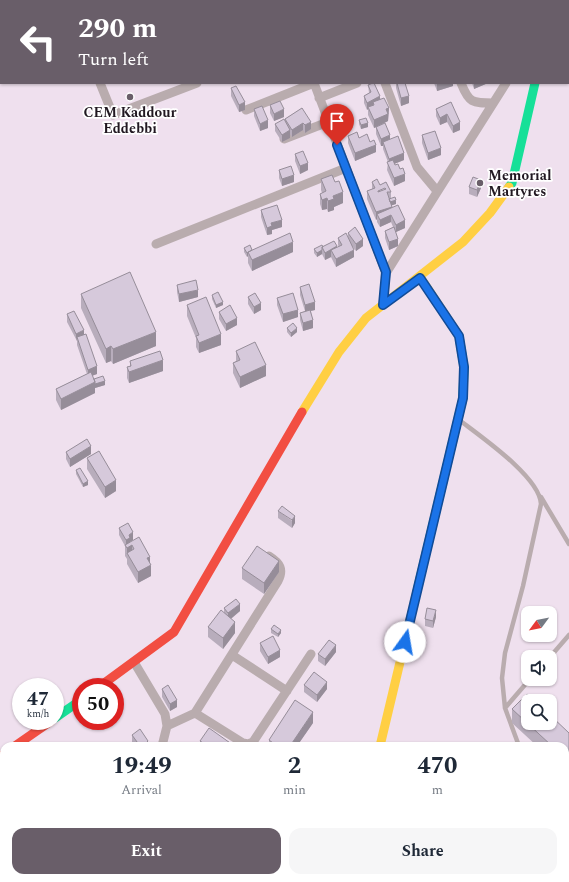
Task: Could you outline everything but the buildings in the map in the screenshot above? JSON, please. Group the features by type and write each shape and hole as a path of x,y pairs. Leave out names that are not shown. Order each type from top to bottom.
{"main road":[{"path":"112,678 174,632 302,411 335,358 366,318 420,278 463,242 485,219 512,183 535,84"},
{"path":"381,742 463,398 464,367 459,336 420,278"},
{"path":"21,742 38,730"}],"street":[{"path":"100,84 113,115 195,84"},
{"path":"246,110 311,84"},
{"path":"314,84 386,272 383,305"},
{"path":"319,98 354,84"},
{"path":"385,84 417,167 437,191"},
{"path":"461,84 467,98 472,102 493,103"},
{"path":"386,272 505,84"},
{"path":"284,139 328,122"},
{"path":"156,244 346,168"},
{"path":"167,726 195,713 282,573 278,562 259,549"},
{"path":"253,742 311,654"},
{"path":"232,655 287,692"},
{"path":"134,662 162,709 167,726 163,742"},
{"path":"195,713 245,742"}],"lane":[{"path":"458,419 504,455 534,485 569,544"},
{"path":"518,742 506,708 502,678 505,653 523,586 541,504 541,497"},
{"path":"556,650 569,635"},
{"path":"506,708 524,686"}],"traffic: fast":[{"path":"509,187 512,183 535,84"},
{"path":"417,591 463,398 464,367 459,336"},
{"path":"64,712 72,706"}],"traffic: slow":[{"path":"302,412 339,352 366,318 463,242 490,213 509,187"},
{"path":"420,277 459,336"},
{"path":"381,742 417,591"}],"traffic: jam":[{"path":"111,678 174,632 302,412"},
{"path":"21,742 38,730"}],"place":[{"name":"CEM Kaddour Eddebbi","path":"130,97"},
{"name":"Memorial Martyres","path":"480,183"}],"route":[{"path":"337,145 386,272 383,305 420,278 459,336 464,367 463,398 405,642"}]}
